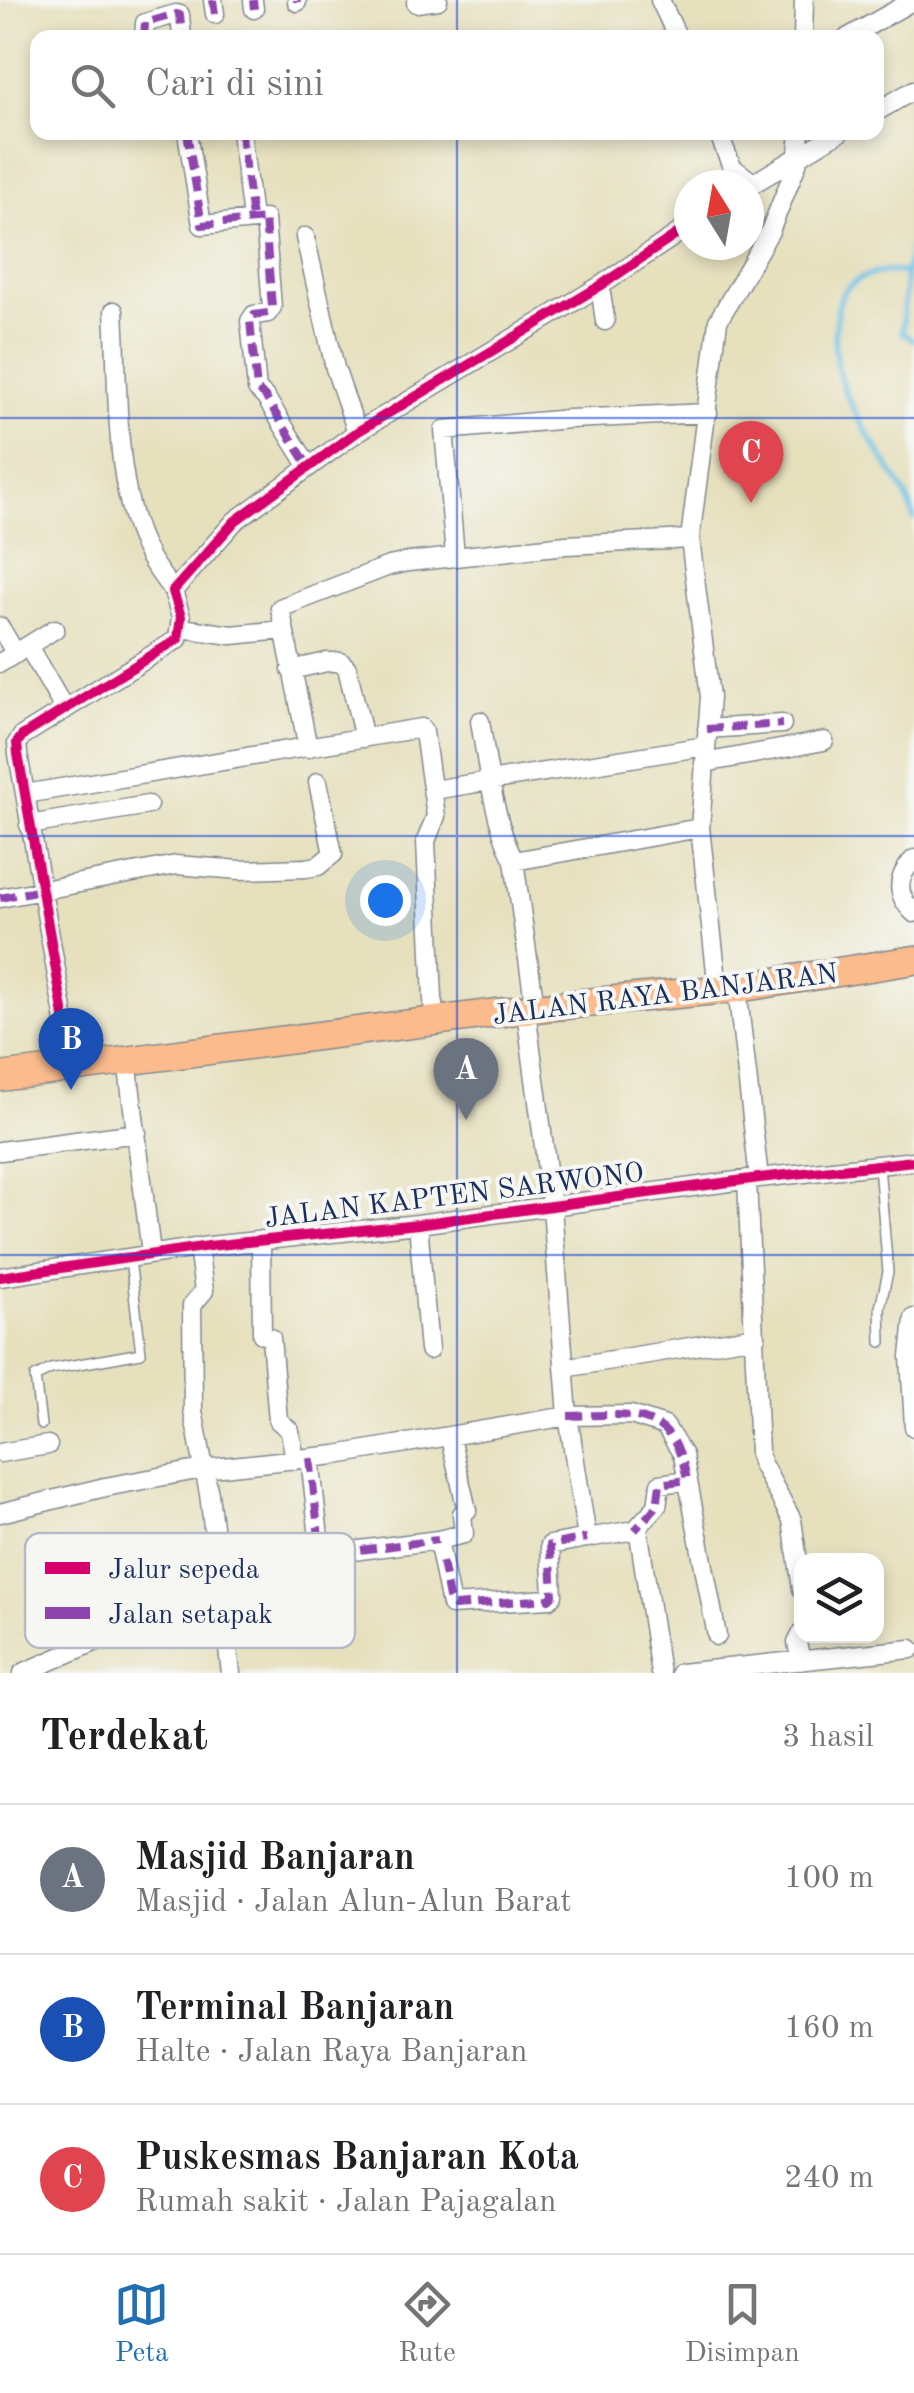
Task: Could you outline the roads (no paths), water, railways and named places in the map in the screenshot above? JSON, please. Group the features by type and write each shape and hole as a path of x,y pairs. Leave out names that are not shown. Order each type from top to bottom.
{"main road":[{"name":"JALAN RAYA BANJARAN","path":"0,1076 727,988 914,960"}],"street":[{"path":"416,3 438,0"},
{"path":"660,0 674,30"},
{"path":"803,30 804,0"},
{"path":"862,30 913,0"},
{"path":"145,30 145,23 161,9 180,16 181,30"},
{"path":"884,107 914,90"},
{"path":"188,140 202,225 265,219 272,307 268,314 254,316 250,321 257,389 308,467"},
{"path":"242,140 252,218"},
{"path":"721,140 735,170"},
{"path":"797,1553 792,1520 760,1452 753,1179 700,828 710,697 690,539 718,321 770,231 798,156 799,140"},
{"path":"764,176 826,140"},
{"path":"173,590 235,522 356,432 600,286 674,236"},
{"path":"305,237 335,368 356,432"},
{"path":"600,286 605,322"},
{"path":"73,1067 25,794 9,740 22,736 170,646 182,628 173,590 152,561 130,505 123,460 114,312"},
{"path":"455,556 444,430 708,413"},
{"path":"308,748 279,608 389,566 566,545 690,539"},
{"path":"0,627 15,654 65,710"},
{"path":"182,628 232,634 283,630"},
{"path":"15,654 55,629"},
{"path":"291,670 341,662 347,668 364,738"},
{"path":"480,721 490,781 505,842 514,861 552,1207 568,1416 587,1538"},
{"path":"706,746 782,724"},
{"path":"25,794 422,729 436,820 426,841 434,1021"},
{"path":"432,790 706,746 824,741"},
{"path":"0,898 176,865 240,870 318,866 333,854 318,782"},
{"path":"29,825 148,805"},
{"path":"514,861 700,828"},
{"path":"914,858 905,868 899,887 901,897 914,913"},
{"path":"127,1060 151,1253"},
{"path":"0,1151 137,1133"},
{"name":"JALAN KAPTEN SARWONO","path":"0,1277 198,1247 418,1224 914,1161"},
{"path":"418,1224 429,1350"},
{"path":"260,1240 262,1334 271,1338 278,1418 291,1434 302,1459 317,1533"},
{"path":"198,1247 204,1292 192,1305 193,1411 213,1533"},
{"path":"914,1318 910,1356 914,1427"},
{"path":"564,1368 756,1336"},
{"path":"0,1514 66,1494 203,1470 450,1438 568,1416 631,1414 664,1426 683,1455 717,1636"},
{"path":"355,1551 438,1540 464,1532 462,1514 467,1509 450,1438"},
{"path":"0,1453 48,1445"},
{"path":"438,1540 450,1603 458,1606 552,1597 550,1545 635,1530 656,1506 660,1484 688,1480"},
{"path":"635,1530 639,1534 660,1673"},
{"path":"23,1673 81,1648"},
{"path":"226,1648 230,1673"},
{"path":"680,1673 796,1665 911,1649"}],"lane":[{"path":"879,1166 888,1272 880,1308 881,1342"},
{"path":"41,1425 34,1382 40,1374 141,1353 130,1256"}],"waterway":[{"path":"914,232 906,273 902,333 914,340"},
{"path":"906,273 876,273 848,287 839,304 835,343 848,397 903,490 914,519"}],"place":[{"name":"Puskesmas Banjaran Kota","path":"751,503"},
{"name":"Terminal Banjaran","path":"71,1090"},
{"name":"Masjid Banjaran","path":"466,1120"}]}
